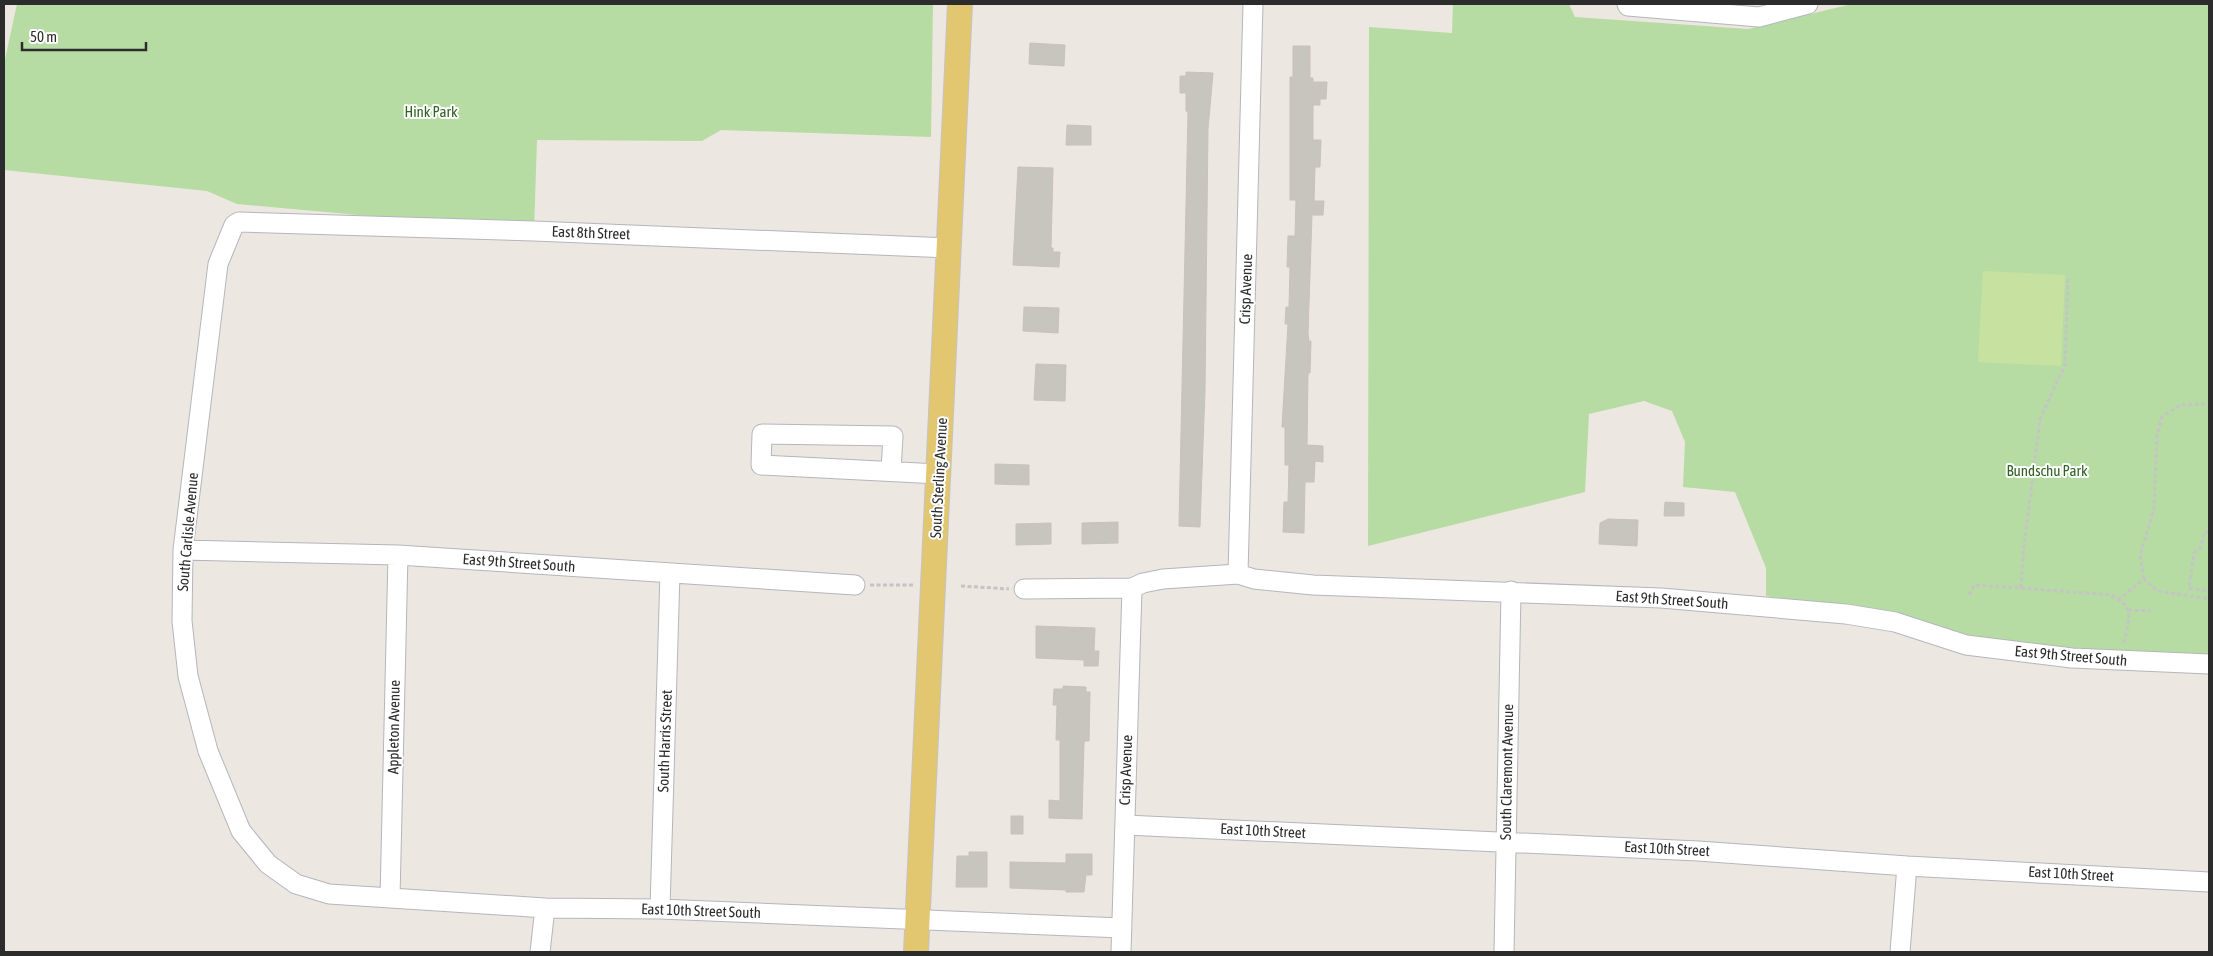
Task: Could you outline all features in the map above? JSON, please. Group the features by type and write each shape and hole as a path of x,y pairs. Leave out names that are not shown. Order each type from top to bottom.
{"main road":[{"name":"South Sterling Avenue","path":"916,952 960,4"}],"street":[{"name":"Crisp Avenue","path":"1238,574 1253,4"},
{"path":"1627,4 1628,6 1759,17 1808,4"},
{"name":"East 8th Street","path":"234,225 239,222 524,231 950,248"},
{"name":"South Carlisle Avenue","path":"234,225 218,264 183,550 182,621 187,667 208,751 241,831 268,864 285,876"},
{"path":"891,471 893,436 762,434 761,465 939,474"},
{"name":"East 9th Street South","path":"183,550 398,555 855,585"},
{"name":"Appleton Avenue","path":"390,898 398,555"},
{"name":"South Harris Street","path":"660,909 670,574"},
{"name":"East 9th Street South","path":"1024,589 1132,588 1143,583 1163,580 1238,574 1254,580 1313,585 1661,598 1846,614 1895,622 1966,645 2072,658 2209,664"},
{"name":"Crisp Avenue","path":"1121,952 1132,588"},
{"name":"South Claremont Avenue","path":"1504,952 1511,591"},
{"name":"East 10th Street","path":"1125,824 1698,850 1907,866 2209,882"},
{"path":"1900,952 1907,866"},
{"name":"East 10th Street South","path":"285,876 296,884 329,894 545,908 660,909 1122,928"},
{"path":"540,952 545,908"}],"path":[{"path":"2021,588 2040,419 2065,365 2068,277"},
{"path":"2209,404 2180,405 2162,417 2157,435 2154,509 2140,555 2144,579 2157,591 2209,599"},
{"path":"2209,532 2204,532 2201,547 2194,554 2189,588 2209,591"},
{"path":"2118,600 2144,579"},
{"path":"855,585 913,585"},
{"path":"961,586 1024,589"},
{"path":"1969,594 1974,586 2111,594 2128,610 2129,619 2122,651"},
{"path":"2128,610 2151,612"}],"green space":[{"name":"Hink Park","path":"17,4 933,4 931,137 721,130 702,141 537,140 534,231 237,204 207,191 4,170 4,64"},
{"name":"Bundschu Park","path":"1453,4 1569,4 1575,17 1748,29 1852,4 2209,4 2209,657 2085,652 1963,639 1880,612 1766,596 1766,568 1735,492 1683,487 1685,442 1672,411 1644,401 1589,414 1585,492 1368,546 1369,27 1452,33"},
{"path":"1983,271 2065,275 2061,366 1978,362"}],"building":[{"path":"1030,43 1065,45 1064,66 1029,64"},
{"path":"1293,46 1310,46 1310,78 1313,78 1313,82 1327,82 1326,99 1320,99 1320,105 1313,105 1313,140 1321,140 1320,167 1315,167 1314,201 1324,201 1323,215 1312,215 1308,334 1309,341 1311,341 1310,373 1308,373 1307,445 1323,446 1323,462 1315,461 1314,482 1305,482 1304,533 1283,532 1284,502 1288,502 1289,465 1285,465 1285,427 1282,427 1288,324 1285,324 1286,307 1289,307 1290,267 1287,267 1288,236 1295,236 1296,200 1290,200 1290,77 1293,77"},
{"path":"1186,72 1213,73 1208,129 1205,390 1200,527 1179,526 1188,112 1186,111 1186,93 1180,93 1180,76 1186,76"},
{"path":"1067,125 1091,126 1091,145 1066,145"},
{"path":"1018,167 1053,168 1051,248 1053,248 1053,252 1060,252 1059,267 1013,265"},
{"path":"1024,307 1059,308 1058,333 1023,331"},
{"path":"1036,364 1066,365 1065,401 1034,400"},
{"path":"995,464 1029,465 1029,485 995,484"},
{"path":"1665,502 1684,503 1684,516 1664,516"},
{"path":"1608,519 1638,520 1637,546 1599,544 1600,523"},
{"path":"1118,522 1118,543 1082,544 1082,523"},
{"path":"1051,523 1051,544 1016,545 1016,524"},
{"path":"1036,626 1095,628 1094,651 1099,651 1098,666 1084,666 1084,660 1036,658"},
{"path":"1063,686 1086,687 1086,692 1090,692 1089,741 1084,743 1082,819 1049,818 1049,800 1060,801 1060,740 1056,740 1057,705 1053,705 1054,689 1063,689"},
{"path":"1011,816 1023,816 1023,834 1011,834"},
{"path":"969,852 987,852 987,887 956,887 957,856 969,856"},
{"path":"1066,854 1092,854 1092,875 1086,875 1084,892 1010,888 1010,862 1066,863"}]}
